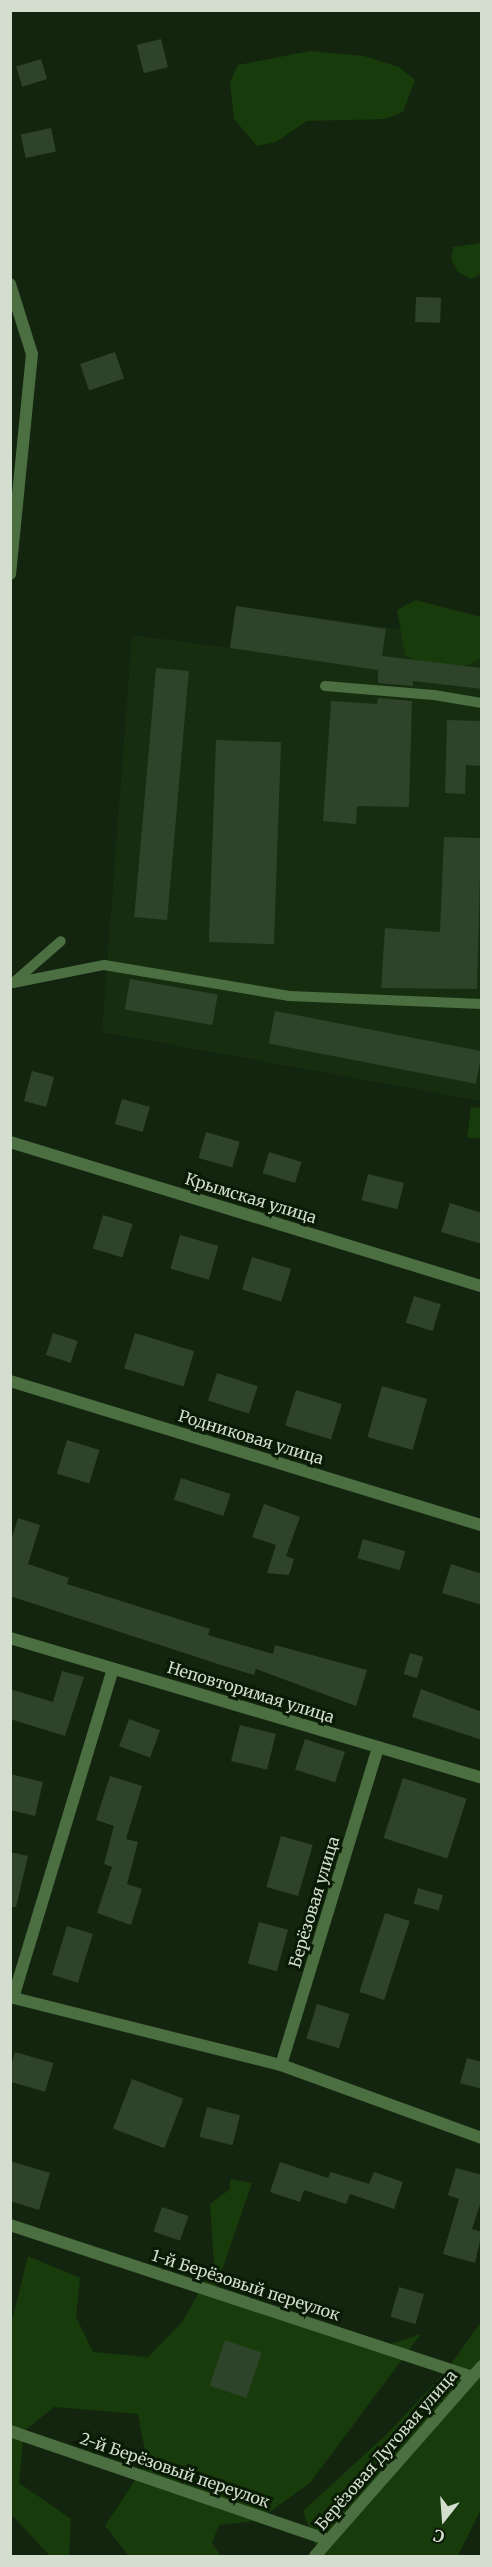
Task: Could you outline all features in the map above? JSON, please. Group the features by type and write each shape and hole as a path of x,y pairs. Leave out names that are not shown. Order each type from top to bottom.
{"street":[{"path":"10,284 32,354 10,574"},
{"name":"Крымская улица","path":"10,1142 482,1286"},
{"name":"Родниковая улица","path":"10,1381 482,1525"},
{"name":"Неповторимая улица","path":"10,1638 482,1778"},
{"path":"113,1669 12,1997 281,2065 482,2138"},
{"name":"Берёзовая улица","path":"281,2065 378,1748"},
{"name":"1-й Берёзовый переулок","path":"10,2225 472,2378"},
{"name":"Берёзовая Дуговая улица","path":"315,2556 482,2366"},
{"name":"2-й Берёзовый переулок","path":"10,2430 328,2540"}],"lane":[{"path":"325,686 434,695 482,703"},
{"path":"12,984 61,941"},
{"path":"12,984 104,964 289,996 482,1004"}],"shaded area":[{"path":"310,51 364,56 399,67 415,80 403,112 385,119 307,121 276,142 257,146 234,119 230,82 238,65"},
{"path":"481,243 481,274 471,279 458,272 451,259 453,247"},
{"path":"416,600 481,617 481,658 446,676 405,655 397,610"},
{"path":"236,606 481,641 481,1101 102,1032 132,635 229,648"},
{"path":"471,1107 481,1108 481,1138 467,1138"},
{"path":"230,2179 252,2183 214,2293 385,2346 421,2334 310,2483 257,2521 219,2525 212,2543 221,2556 129,2556 105,2526 147,2462 138,2414 54,2407 24,2431 19,2483 71,2519 69,2556 50,2556 11,2514 11,2325 28,2256 80,2278 76,2317 93,2352 148,2357 183,2321 214,2265 210,2204 230,2189"},
{"path":"481,2322 481,2509 458,2556 319,2556 303,2511 387,2434 446,2371"}],"building":[{"path":"161,39 168,67 144,73 137,45"},
{"path":"41,59 47,79 22,87 16,67"},
{"path":"51,128 56,151 26,158 21,134"},
{"path":"416,297 441,298 440,323 415,322"},
{"path":"115,352 124,378 89,391 80,364"},
{"path":"236,606 386,629 382,656 482,668 482,689 413,681 413,686 378,683 378,670 230,648"},
{"path":"156,668 189,671 167,920 134,917"},
{"path":"378,698 412,701 409,807 357,806 356,824 323,821 331,701 377,704"},
{"path":"447,720 482,721 482,766 466,765 465,794 445,793"},
{"path":"216,740 281,742 274,944 209,942"},
{"path":"444,837 481,838 477,989 381,988 385,928 440,932"},
{"path":"130,979 218,994 212,1025 125,1010"},
{"path":"275,1011 482,1051 476,1084 269,1043"},
{"path":"32,1071 54,1077 46,1107 24,1101"},
{"path":"122,1099 150,1107 143,1132 115,1124"},
{"path":"206,1132 240,1142 232,1168 199,1158"},
{"path":"269,1152 302,1162 295,1183 263,1173"},
{"path":"368,1174 404,1183 397,1209 361,1200"},
{"path":"450,1203 482,1213 482,1244 441,1232"},
{"path":"103,1215 133,1224 122,1258 93,1248"},
{"path":"180,1235 218,1246 209,1280 170,1269"},
{"path":"252,1257 291,1269 281,1302 242,1290"},
{"path":"414,1296 441,1304 433,1331 406,1323"},
{"path":"53,1333 78,1341 71,1363 46,1355"},
{"path":"135,1333 194,1351 183,1387 124,1368"},
{"path":"217,1373 258,1386 249,1414 208,1401"},
{"path":"382,1386 427,1399 413,1450 367,1437"},
{"path":"296,1390 342,1404 331,1439 285,1425"},
{"path":"67,1440 100,1450 89,1483 57,1473"},
{"path":"181,1478 230,1494 223,1516 174,1500"},
{"path":"264,1504 300,1517 286,1556 294,1559 289,1575 267,1573 276,1545 252,1537"},
{"path":"18,1518 40,1525 28,1564 69,1578 67,1584 210,1629 208,1635 273,1654 275,1645 367,1670 356,1706 256,1669 254,1675 10,1596 10,1544"},
{"path":"363,1539 405,1551 400,1570 357,1558"},
{"path":"451,1564 482,1574 482,1605 442,1593"},
{"path":"410,1653 423,1657 417,1678 404,1674"},
{"path":"62,1671 84,1677 65,1736 10,1719 10,1689 53,1702"},
{"path":"421,1689 482,1712 482,1740 412,1717"},
{"path":"129,1719 160,1730 150,1758 119,1746"},
{"path":"240,1725 276,1734 267,1770 231,1761"},
{"path":"305,1739 345,1752 335,1782 295,1769"},
{"path":"10,1774 43,1782 35,1816 10,1810"},
{"path":"110,1776 142,1786 126,1839 138,1842 127,1884 142,1889 131,1925 97,1913 112,1867 104,1864 114,1826 96,1820"},
{"path":"403,1778 467,1799 447,1859 384,1838"},
{"path":"281,1836 313,1845 298,1896 266,1887"},
{"path":"10,1852 28,1856 16,1907 10,1907"},
{"path":"418,1888 443,1895 439,1911 414,1903"},
{"path":"385,1913 410,1921 384,2000 359,1992"},
{"path":"259,1922 288,1930 277,1971 248,1964"},
{"path":"67,1926 93,1934 78,1983 52,1975"},
{"path":"317,2004 350,2014 339,2048 306,2038"},
{"path":"15,2052 53,2063 45,2092 10,2082 10,2069"},
{"path":"467,2058 482,2062 482,2089 460,2083"},
{"path":"132,2079 183,2099 164,2148 113,2128"},
{"path":"207,2107 240,2115 232,2145 200,2137"},
{"path":"10,2161 50,2173 39,2210 10,2201"},
{"path":"280,2162 328,2178 331,2172 369,2184 374,2172 403,2182 394,2209 350,2194 346,2204 304,2190 300,2202 270,2192"},
{"path":"456,2168 482,2175 482,2198 472,2229 482,2232 475,2263 443,2254 459,2199 448,2195"},
{"path":"162,2207 188,2216 180,2241 154,2232"},
{"path":"399,2287 424,2294 415,2324 390,2317"},
{"path":"225,2340 262,2353 246,2398 209,2385"}]}
